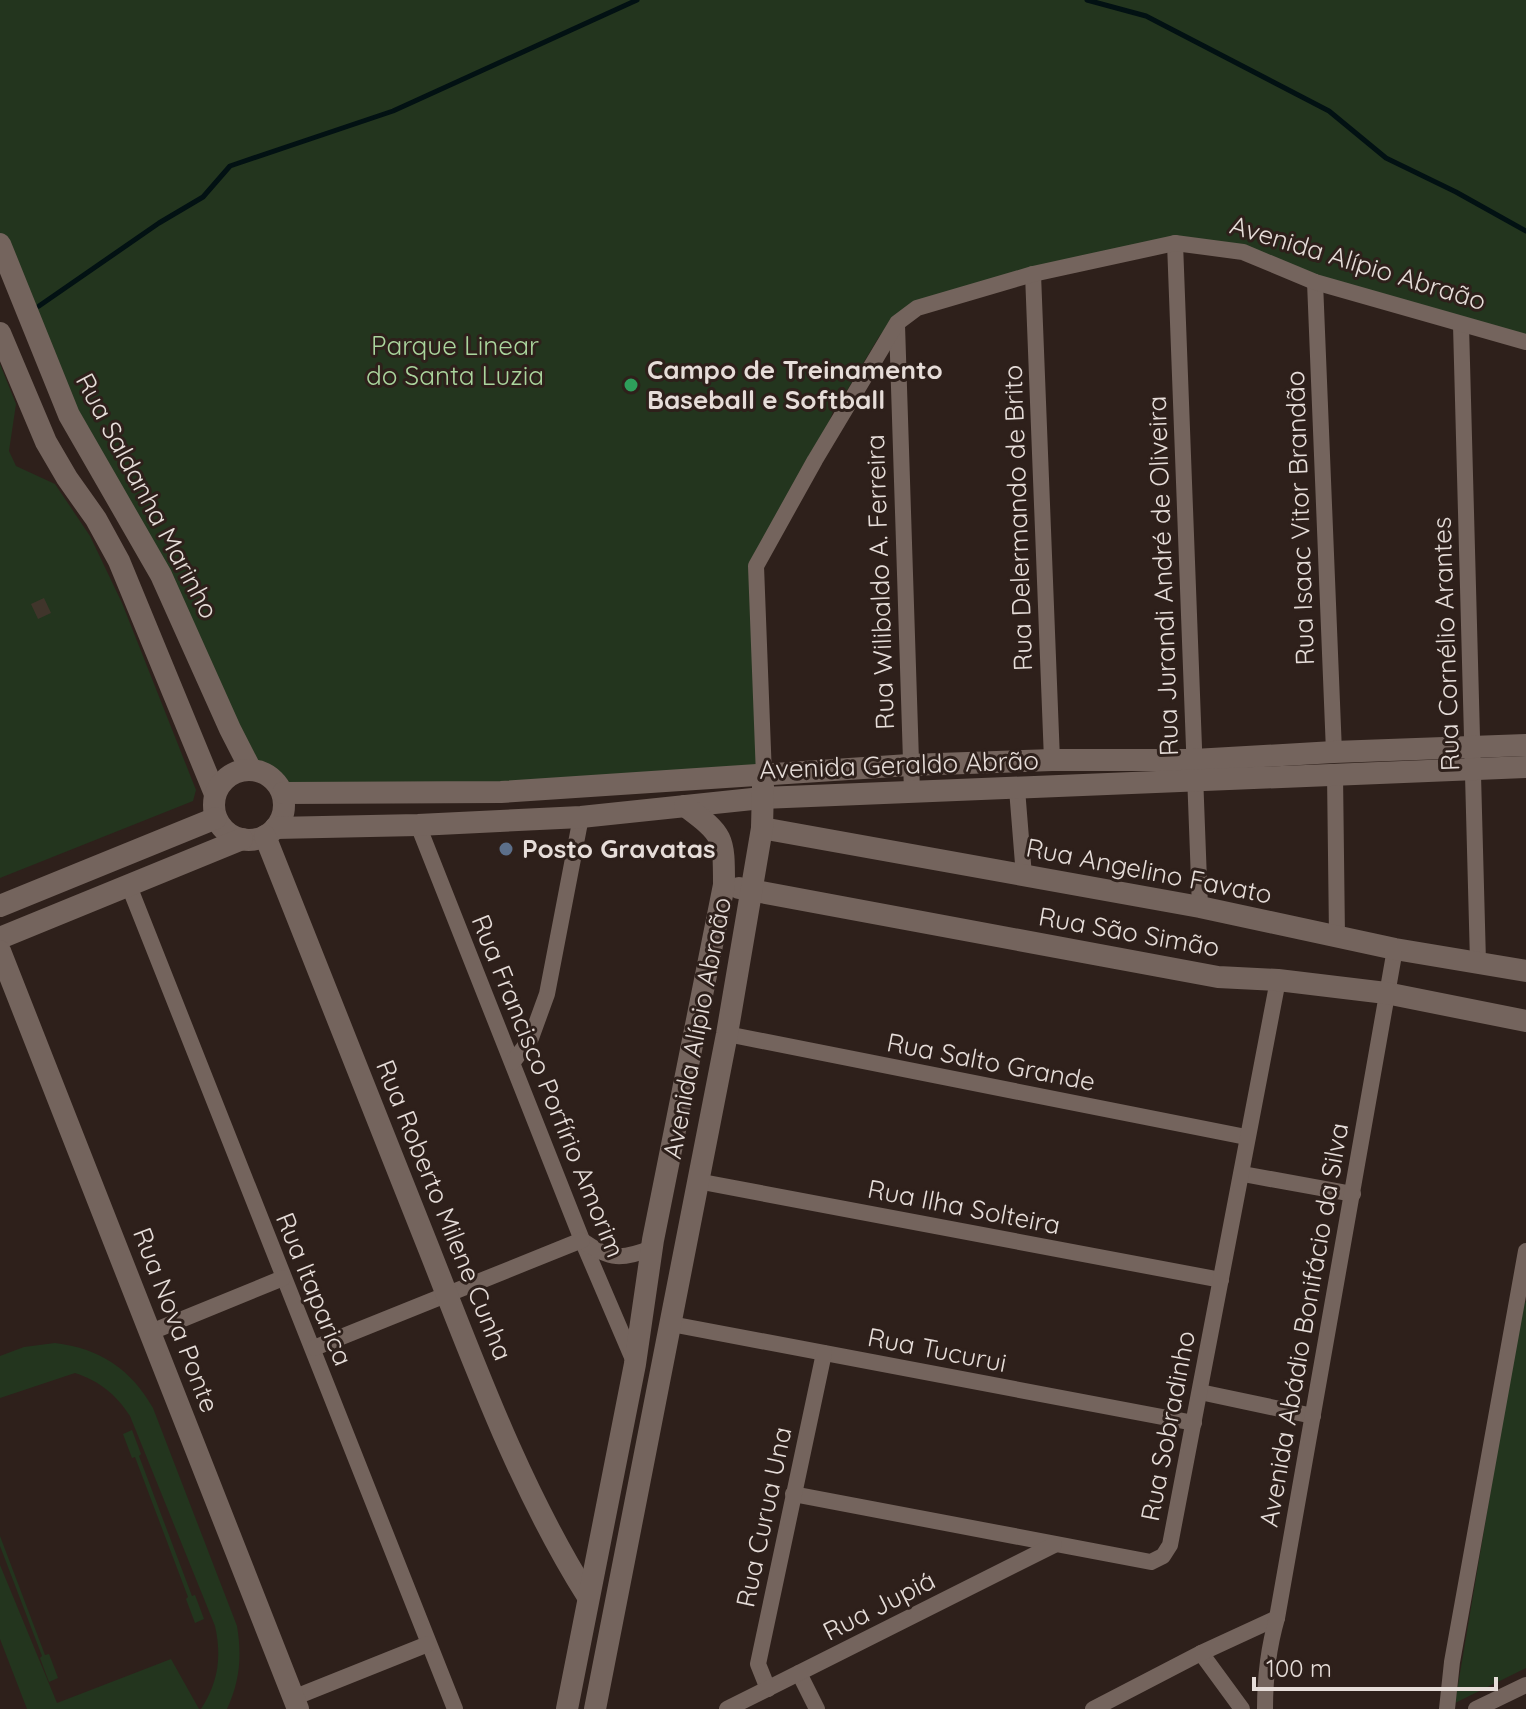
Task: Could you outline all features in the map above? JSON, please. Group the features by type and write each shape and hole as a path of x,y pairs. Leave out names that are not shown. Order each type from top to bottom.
{"street":[{"name":"Avenida Alípio Abraão","path":"595,1709 727,1034 762,828 756,566 897,323 917,308 1033,274 1175,243 1243,252 1315,282 1526,342"},
{"name":"Rua Jurandi André de Oliveira","path":"1175,243 1200,907"},
{"name":"Rua Saldanha Marinho","path":"0,244 69,415 161,575 251,770"},
{"name":"Rua Delermando de Brito","path":"1033,274 1052,760"},
{"name":"Rua Isaac Vitor Brandão","path":"1315,282 1334,763 1337,937"},
{"name":"Rua Wilibaldo A. Ferreira","path":"897,323 912,792"},
{"name":"Rua Cornélio Arantes","path":"1461,325 1478,962"},
{"path":"0,333 46,442 119,561 215,794 216,818 229,834 242,839"},
{"name":"Avenida Geraldo Abrão","path":"1473,758 1526,745"},
{"name":"Avenida Geraldo Abrão","path":"283,793 763,787 912,792 1017,789 1194,770 1334,763 1473,758 1526,767"},
{"name":"Avenida Geraldo Abrão","path":"0,938 242,839 250,840 270,832 581,817 685,806 763,787 909,765 1052,760 1194,770"},
{"path":"215,794 228,776 239,771 263,772 274,779 283,793 284,812 270,832"},
{"path":"1017,789 1024,876"},
{"path":"501,792 501,820"},
{"name":"Avenida Alípio Abraão","path":"567,1709 635,1364 652,1248 724,885 721,838 712,826 685,806"},
{"path":"513,1062 531,1038 547,994 581,817"},
{"path":"0,906 216,818"},
{"name":"Rua Francisco Porfírio Amorim","path":"418,825 582,1240 635,1364"},
{"name":"Rua Angelino Favato","path":"762,828 1200,907 1395,949 1526,971"},
{"name":"Rua Roberto Milene Cunha","path":"270,832 447,1295 531,1496 555,1544 588,1597"},
{"name":"Rua São Simão","path":"724,885 1218,977 1278,980 1386,993 1526,1021"},
{"name":"Rua Itaparica","path":"129,886 455,1709"},
{"name":"Avenida Abádio Bonifácio da Silva","path":"1265,1709 1265,1679 1395,949"},
{"name":"Rua Nova Ponte","path":"0,951 295,1704"},
{"name":"Rua Sobradinho","path":"793,1494 1151,1562 1163,1556 1170,1545 1278,980"},
{"name":"Rua Salto Grande","path":"727,1034 1246,1137"},
{"path":"1243,1174 1353,1194"},
{"name":"Rua Ilha Solteira","path":"697,1181 1221,1280"},
{"path":"314,1348 582,1240 599,1252 621,1258 652,1248 684,1252"},
{"path":"1447,1709 1452,1662 1525,1264"},
{"path":"151,1332 283,1278"},
{"name":"Rua Tucurui","path":"671,1324 1194,1423"},
{"name":"Rua Curua Una","path":"768,1689 758,1664 824,1353"},
{"path":"1200,1392 1313,1416"},
{"name":"Rua Jupiá","path":"727,1709 1054,1545"},
{"path":"1093,1709 1277,1618"},
{"path":"295,1704 428,1644"},
{"path":"1201,1653 1242,1709"},
{"path":"799,1673 817,1709"},
{"path":"1476,1709 1526,1685"}],"green space":[{"name":"Parque Linear do Santa Luzia","path":"0,0 1526,0 1526,342 1243,252 1175,243 1033,274 897,323 880,335 846,392 838,398 815,460 756,566 764,776 608,784 285,782 255,765 89,451 0,244"},
{"path":"0,364 16,404 9,451 16,466 55,484 90,536 122,603 196,790 193,801 0,878"},
{"path":"1523,1298 1526,1303 1526,1668 1455,1703"},
{"path":"55,1343 100,1355 135,1382 153,1408 237,1626 239,1668 227,1709 201,1709 217,1669 215,1626 125,1408 106,1389 75,1373 0,1398 0,1356 24,1347"},
{"path":"132,1430 192,1596 195,1595 204,1619 195,1623 135,1457 132,1458 123,1434"},
{"path":"0,1536 45,1655 49,1654 58,1678 49,1682 0,1546"},
{"path":"0,1565 57,1703 171,1659 199,1709 27,1709 0,1639"}],"building":[{"path":"44,598 51,613 38,619 31,604"}],"waterway":[{"path":"39,306 159,223 203,197 230,166 393,111 637,0"},
{"path":"1087,0 1146,16 1329,111 1386,158 1526,231"}],"place":[{"name":"Campo de Treinamento Baseball e Softball","path":"631,385"},
{"name":"Posto Gravatas","path":"506,849"}]}
